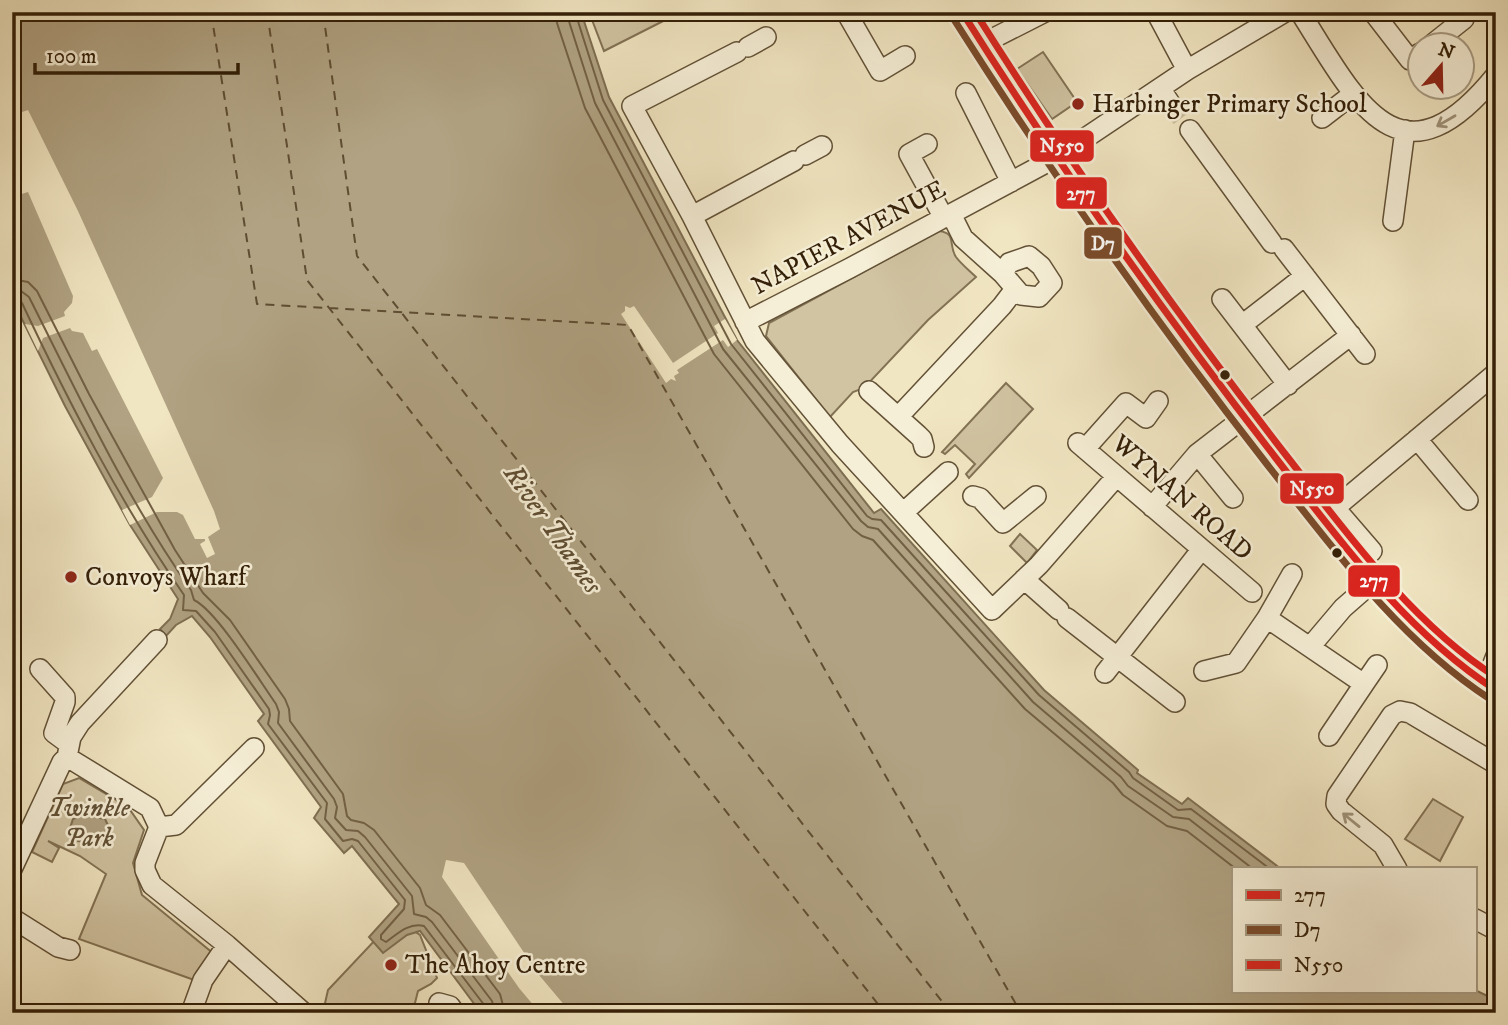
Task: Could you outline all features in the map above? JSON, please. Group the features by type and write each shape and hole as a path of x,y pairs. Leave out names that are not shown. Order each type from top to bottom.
{"main road":[{"path":"962,12 1057,157 1244,417 1329,513 1360,563 1375,580 1446,655 1490,687"}],"street":[{"path":"846,12 880,71 905,57"},
{"path":"1156,12 1187,70"},
{"name":"NAPIER AVENUE","path":"1024,579 992,610 825,427 755,341 745,322 948,216 1165,96 1187,70 1285,12"},
{"path":"1300,12 1353,94 1379,121 1405,130 1432,128 1451,119 1496,75"},
{"path":"1373,12 1406,55"},
{"path":"1448,32 1464,19 1458,12"},
{"path":"982,44 1037,14"},
{"path":"745,322 692,216 632,106 766,37"},
{"path":"966,93 1011,182"},
{"path":"1322,118 1353,94"},
{"path":"1190,130 1365,354"},
{"path":"1393,221 1405,130"},
{"path":"900,416 1002,306 1004,283 963,238 909,154 926,144"},
{"path":"692,216 803,156"},
{"path":"1242,325 1305,276"},
{"path":"1222,299 1288,384"},
{"path":"1152,506 1197,454 1351,335"},
{"path":"1329,513 1496,373"},
{"path":"869,391 900,416 922,439 924,447"},
{"name":"WYNAN ROAD","path":"1158,401 1146,418 1126,403 1082,446 1252,592"},
{"path":"1417,439 1468,500"},
{"path":"1197,454 1233,498"},
{"path":"904,512 948,472"},
{"path":"1116,477 1024,579 1063,614 1175,702"},
{"path":"973,496 980,498 1003,523 1036,496"},
{"path":"1105,673 1201,550"},
{"path":"1204,671 1236,663 1267,618 1292,574"},
{"path":"1310,647 1343,608 1375,580"},
{"path":"1267,618 1364,684"},
{"path":"12,869 80,723 157,640"},
{"path":"1490,687 1496,656"},
{"path":"1329,736 1377,665"},
{"path":"40,669 65,696 54,733 68,750 150,808 159,827 145,863 145,870 152,885 227,945 304,1013"},
{"path":"1396,867 1383,845 1336,804 1337,796 1392,715 1400,710 1410,713 1496,764"},
{"path":"159,827 176,825 254,748"},
{"path":"12,918 58,947 71,950"},
{"path":"1476,920 1496,930"},
{"path":"191,1013 203,980 227,945"}],"green space":[{"path":"589,12 681,12 604,51"},
{"path":"1043,52 1077,102 1052,119 1017,69"},
{"path":"939,231 948,234 956,257 976,277 928,320 864,388 853,392 830,417 766,336 769,323"},
{"path":"1006,383 1033,409 969,478 966,474 975,464 955,445 945,454 942,452"},
{"path":"1020,534 1037,550 1027,563 1010,546"},
{"name":"Twinkle Park","path":"79,778 128,807 144,830 133,863 142,895 214,954 197,981 79,939 106,874 80,856 48,841 59,848 52,862 32,852 63,784"},
{"path":"1433,799 1463,817 1440,861 1405,839"},
{"name":"The Ahoy Centre","path":"402,923 420,935 437,978 418,991 415,1003 402,1013 323,1012 328,990 377,938"}],"water":[{"name":"River Thames","path":"12,12 581,12 609,97 737,340 874,513 881,509 1044,690 1138,770 1137,773 1182,804 1188,798 1278,867 1232,867 1232,993 1476,993 1476,990 1496,1000 1496,1013 481,1013 420,931 407,935 383,953 369,937 399,904 352,846 344,853 314,818 321,807 258,721 264,714 192,616 176,625 166,636 160,629 170,619 178,599 130,525 65,406 12,299"},
{"path":"83,815 105,819 112,834 98,843 78,841 69,831 73,819"}],"pier":[{"path":"12,85 22,112 28,110 78,211 214,511 220,529 208,537 215,554 207,558 200,544 205,539 195,539 183,515 177,512 157,512 130,525 122,510 152,497 163,478 97,349 92,351 83,333 70,328 43,338 38,351 25,324 38,326 65,316 64,312 72,303 73,296 28,192 12,197 12,173 19,170 12,154"},
{"path":"625,306 634,306 673,363 718,333 714,326 725,319 737,340 728,347 723,340 677,370 679,373 674,376 676,381 671,379 666,383 621,314 625,311"},
{"path":"446,860 464,863 539,975 571,1013 540,1013 519,988 442,877"}],"ferry route":[{"path":"211,12 257,304 628,325 1021,1013"},
{"path":"267,12 307,280 885,1013"},
{"path":"323,12 357,256 951,1013"}],"tunnel":[{"path":"1170,103 1190,130"}],"transit line":[{"name":"277","path":"962,12 1113,239 1324,521 1404,613 1463,667 1496,690"},
{"name":"N550","path":"975,12 1126,239 1247,405 1335,518 1384,577 1437,632 1496,677"},
{"name":"D7","path":"953,18 1027,132 1143,300 1316,527 1397,621 1426,649 1490,699"}],"place":[{"name":"Harbinger Primary School","path":"1078,104"},
{"name":"Convoys Wharf","path":"71,577"},
{"name":"The Ahoy Centre","path":"391,965"}]}
